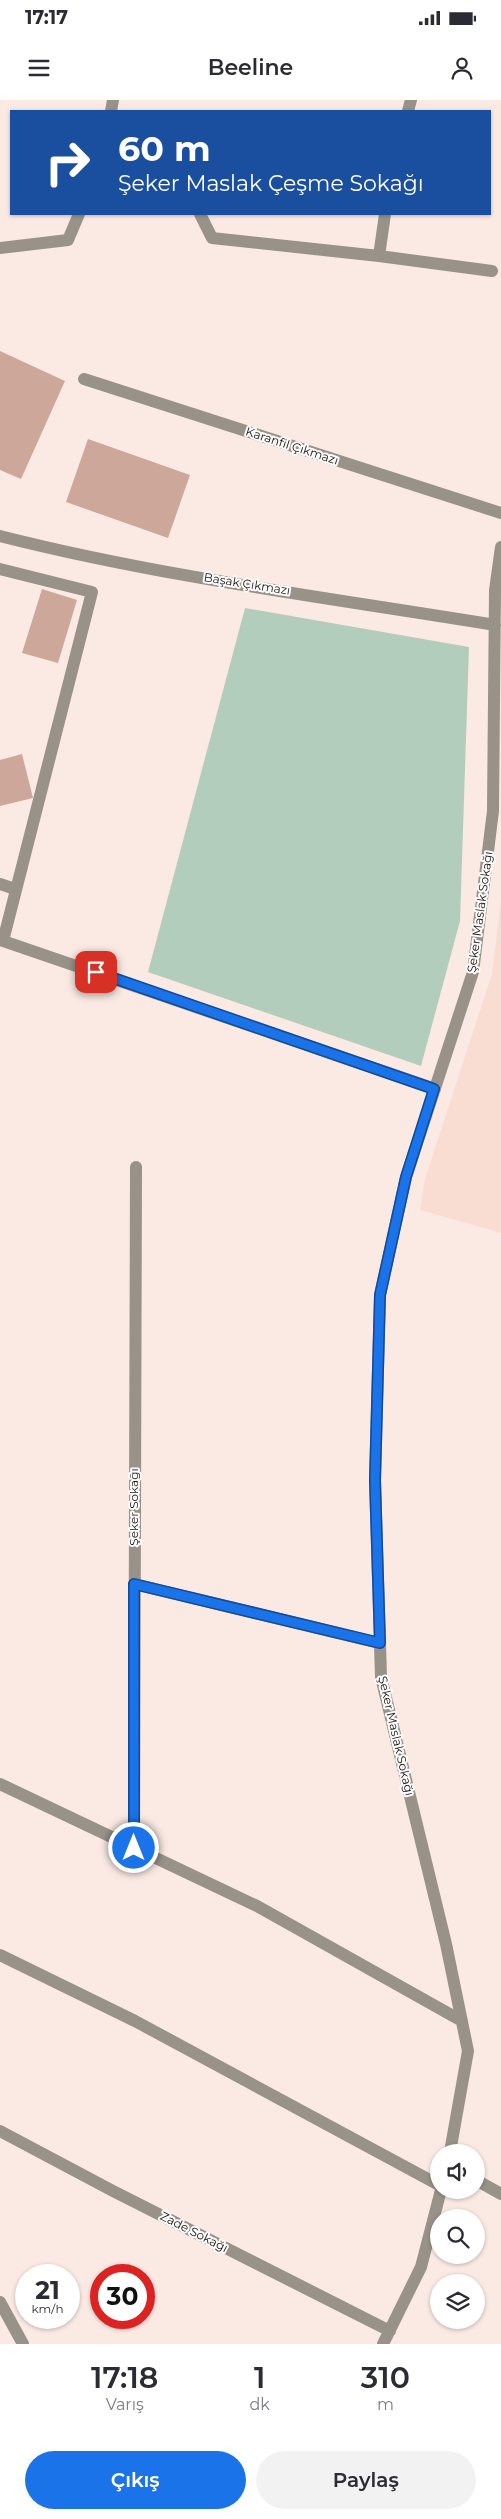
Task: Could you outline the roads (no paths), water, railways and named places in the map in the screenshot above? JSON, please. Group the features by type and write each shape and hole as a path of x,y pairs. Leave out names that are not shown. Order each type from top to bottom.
{"street":[{"path":"0,248 68,240 79,215"},
{"path":"200,215 212,238 380,256 492,271"},
{"path":"380,256 385,215"},
{"name":"Karanfil Çıkmazı","path":"84,379 501,513"},
{"name":"Başak Çıkmazı","path":"0,536 60,551 495,625"},
{"name":"Şeker Maslak Sokağı","path":"451,2144 468,2051 446,1944 381,1677 375,1480 380,1295 406,1177 473,972 493,811 495,590 501,547"},
{"path":"0,569 92,592 16,889 1,940 434,1089"},
{"path":"0,884 16,889"},
{"name":"Şeker Sokağı","path":"134,1848 136,1167"},
{"path":"134,1584 380,1643"},
{"path":"0,1784 257,1906 462,2021"},
{"path":"0,1955 135,2021 430,2180"},
{"name":"Zade Sokağı","path":"0,2131 113,2191 390,2331"},
{"path":"485,2185 501,2194"},
{"path":"383,2344 420,2267 439,2199"},
{"path":"0,2302 24,2344"}]}
